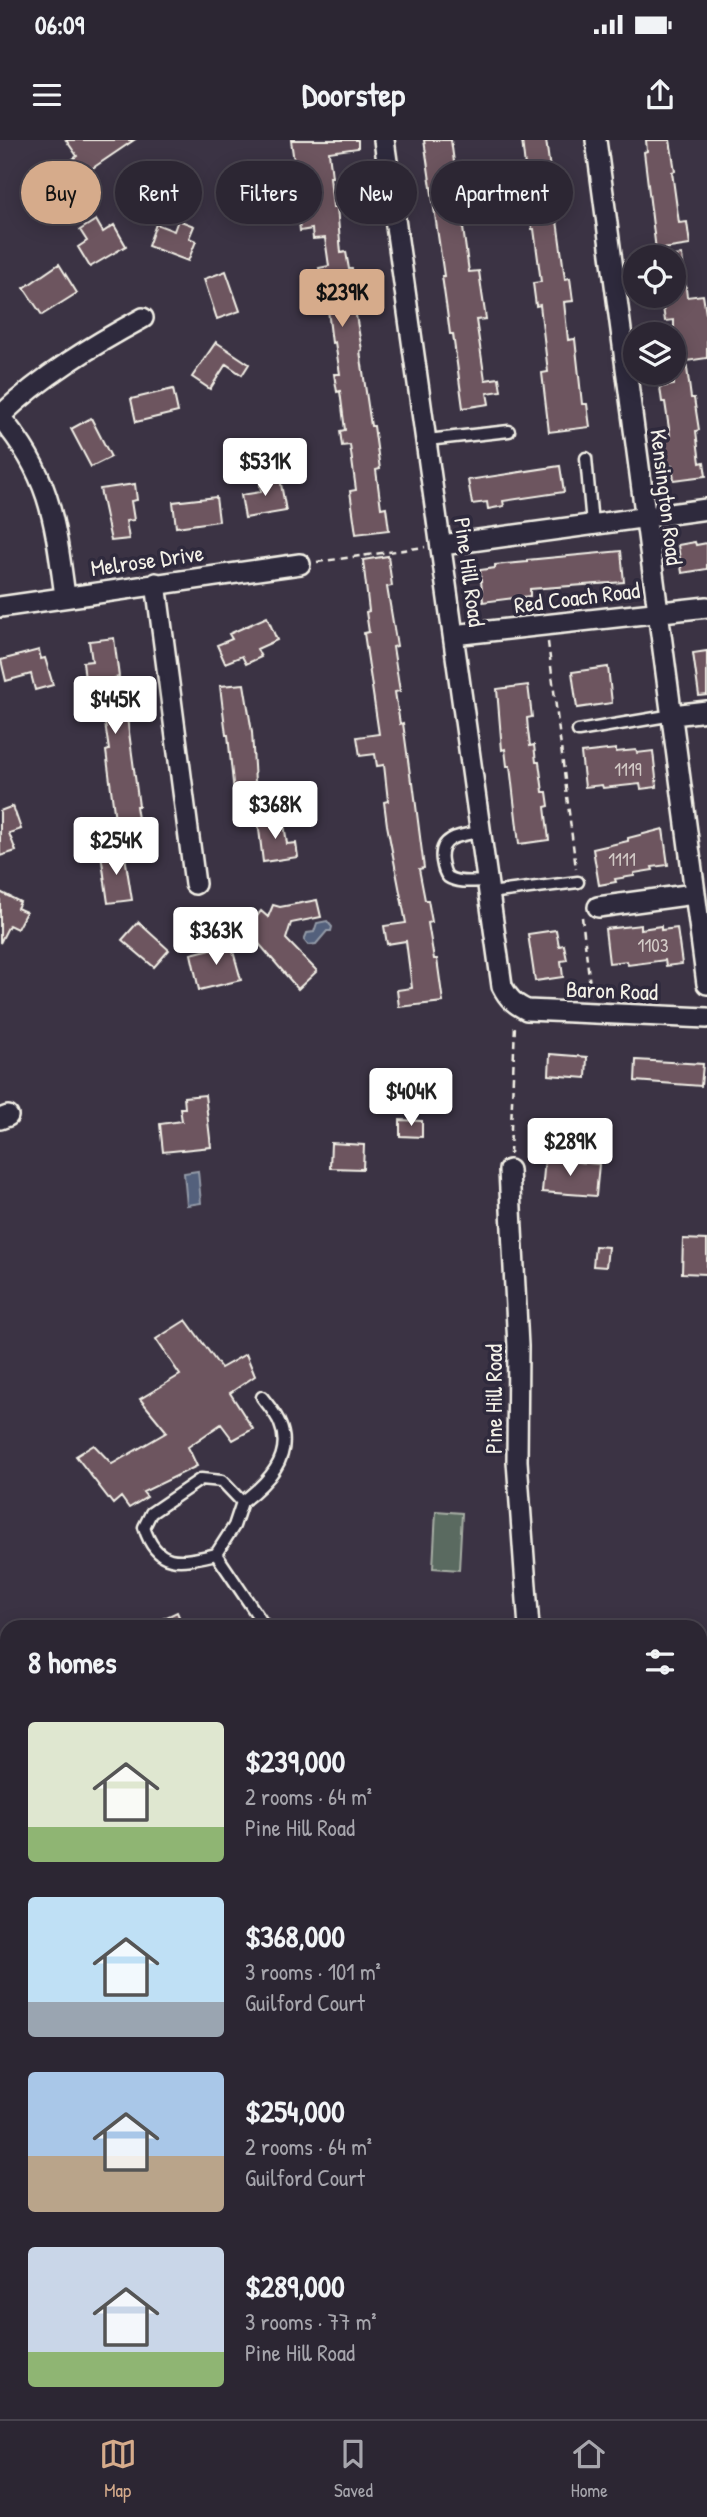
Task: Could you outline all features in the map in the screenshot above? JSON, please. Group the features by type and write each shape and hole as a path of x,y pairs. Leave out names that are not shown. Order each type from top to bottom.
{"street":[{"name":"Pine Hill Road","path":"384,140 502,986 516,1005"},
{"name":"Kensington Road","path":"596,140 707,984"},
{"path":"65,596 54,518 45,487 33,461 0,416 38,383 143,318"},
{"path":"442,545 707,509"},
{"name":"Melrose Drive","path":"0,607 300,564"},
{"path":"156,583 195,884"},
{"name":"Red Coach Road","path":"453,635 707,607"},
{"path":"673,715 707,711"},
{"path":"597,907 694,894"},
{"name":"Baron Road","path":"516,1005 536,1011 707,1018"},
{"name":"Pine Hill Road","path":"509,1172 518,1346 517,1461 528,1620"}],"lane":[{"path":"427,440 509,430"},
{"path":"586,458 592,524"},
{"path":"578,731 673,715"},
{"path":"481,832 450,839 443,845 441,855 444,871 449,878 489,887 578,882"},
{"path":"243,1503 222,1481 201,1479 151,1513 144,1527 150,1544 162,1555 182,1562 216,1554 234,1526 243,1503 261,1488 278,1465 283,1449 280,1423 262,1397"},
{"path":"216,1554 261,1620"}],"path":[{"path":"300,564 442,545"},
{"path":"546,625 594,1013"},
{"path":"509,1172 516,1005"}],"green space":[{"path":"436,1511 462,1513 459,1570 433,1568"}],"water":[{"path":"327,921 332,927 331,931 327,931 316,944 308,945 304,940 307,933 314,932 317,923"},
{"path":"198,1171 201,1203 187,1205 184,1173"}],"building":[{"path":"66,140 134,140 101,162 74,161 73,159 77,156"},
{"path":"291,140 358,140 358,148 329,152 330,177 341,253 346,252 354,280 350,281 371,426 374,426 380,469 376,470 381,508 386,507 389,530 356,534 350,491 356,490 350,445 342,446 340,431 345,430 340,391 337,392 334,374 340,374 335,342 332,343 325,285 312,287 311,274 320,273 319,268 329,266 325,238 313,239 312,229 300,231 299,224 322,224 322,161 294,161"},
{"path":"424,140 451,140 454,161 431,161 431,188"},
{"path":"522,140 546,140 549,161 524,161"},
{"path":"646,140 670,140 679,223 687,222 690,245 655,245 644,152 647,151"},
{"path":"90,224 98,224 103,232 114,225 126,246 90,267 78,247 87,241 80,230"},
{"path":"156,224 174,231 177,224 194,226 189,238 196,241 188,261 148,246"},
{"path":"436,224 462,224 469,272 479,271 486,319 476,320 485,380 499,378 501,391 487,393 489,404 463,408 453,334 450,334"},
{"path":"531,224 557,224 565,279 570,278 573,301 564,302 568,340 575,339 582,404 587,404 590,427 549,432 542,373 548,372 540,305 536,306 533,283 541,282"},
{"path":"59,264 77,293 42,315 24,288"},
{"path":"226,271 240,311 217,319 204,279"},
{"path":"686,289 687,297 703,295 707,320 707,358 686,361 686,322 665,321 663,308 686,308"},
{"path":"216,342 249,364 242,375 226,364 210,389 192,377"},
{"path":"686,361 699,430 696,431 700,463 704,462 706,476 674,480 672,466 668,467 664,435 670,435 660,387 686,385"},
{"path":"173,389 178,412 136,422 131,399"},
{"path":"91,418 111,457 91,467 71,429"},
{"path":"560,466 564,492 503,501 504,506 488,509 487,502 472,504 468,480"},
{"path":"279,473 286,511 245,518 241,495 261,492 259,477"},
{"path":"135,484 137,500 131,501 134,520 126,521 129,539 111,541 100,489"},
{"path":"216,497 219,521 176,527 173,502"},
{"path":"695,542 696,545 707,543 707,569 682,573 678,545"},
{"path":"621,551 624,582 530,589 530,596 483,602 480,570 527,560"},
{"path":"388,556 392,586 387,587 397,646 393,647 400,691 395,692 413,782 424,868 419,869 432,922 428,923 434,959 437,959 443,1002 399,1007 397,990 412,988 406,941 387,944 384,926 406,923 387,825 384,802 388,801 384,765 377,766 375,754 360,756 357,737 379,734 364,633 369,632 366,612 369,611 363,560"},
{"path":"267,617 277,640 257,649 261,657 246,664 242,656 225,663 217,645 232,639 229,634"},
{"path":"114,638 119,677 115,678 119,711 126,710 139,806 136,806 139,825 135,825 136,836 120,838 119,826 116,827 101,696 97,696 95,679 85,680 83,662 92,661 89,641"},
{"path":"39,650 41,659 45,658 53,685 35,690 31,674 6,681 1,660"},
{"path":"707,651 707,695 699,696 693,653"},
{"path":"608,667 612,703 577,708 572,672"},
{"path":"244,684 252,732 256,799 235,802 220,686"},
{"path":"528,685 532,717 527,718 530,746 534,745 543,792 547,792 549,806 545,807 549,840 519,844 510,766 507,766 505,749 502,750 497,689"},
{"path":"616,749 616,752 653,751 657,787 641,789 640,784 585,787 581,753"},
{"path":"13,806 21,829 9,833 16,851 0,856 0,811"},
{"path":"283,817 287,844 296,843 298,857 263,862 258,821"},
{"path":"663,829 668,865 652,867 653,870 634,873 634,876 599,885 593,849"},
{"path":"124,850 132,900 108,903 101,854"},
{"path":"0,892 20,902 17,908 26,912 17,929 9,925 0,943"},
{"path":"317,900 321,917 291,923 286,939 317,971 298,989 248,931 248,927 261,911 268,917 273,905 280,907"},
{"path":"138,922 169,950 154,967 122,940"},
{"path":"641,925 641,929 661,926 661,930 677,928 682,964 666,966 665,960 628,965 627,961 609,963 605,929"},
{"path":"556,930 559,946 564,945 567,960 561,961 563,977 535,981 528,934"},
{"path":"231,944 241,980 199,990 191,954"},
{"path":"550,1054 587,1057 586,1078 549,1075"},
{"path":"636,1060 703,1064 701,1086 635,1081"},
{"path":"205,1095 211,1147 163,1152 160,1124 182,1121 180,1108 185,1108 184,1097"},
{"path":"400,1120 422,1121 422,1137 400,1136"},
{"path":"331,1143 364,1145 363,1169 330,1168"},
{"path":"545,1159 599,1164 596,1196 542,1192"},
{"path":"683,1239 707,1240 707,1274 682,1273"},
{"path":"595,1246 608,1247 606,1267 593,1266"},
{"path":"186,1320 221,1368 246,1354 255,1376 230,1393 253,1429 233,1440 221,1424 188,1447 197,1466 143,1492 147,1497 129,1508 121,1497 113,1504 76,1456 94,1445 112,1464 167,1432 140,1399 180,1375 156,1339"},
{"path":"177,1612 180,1620 160,1620"}]}
